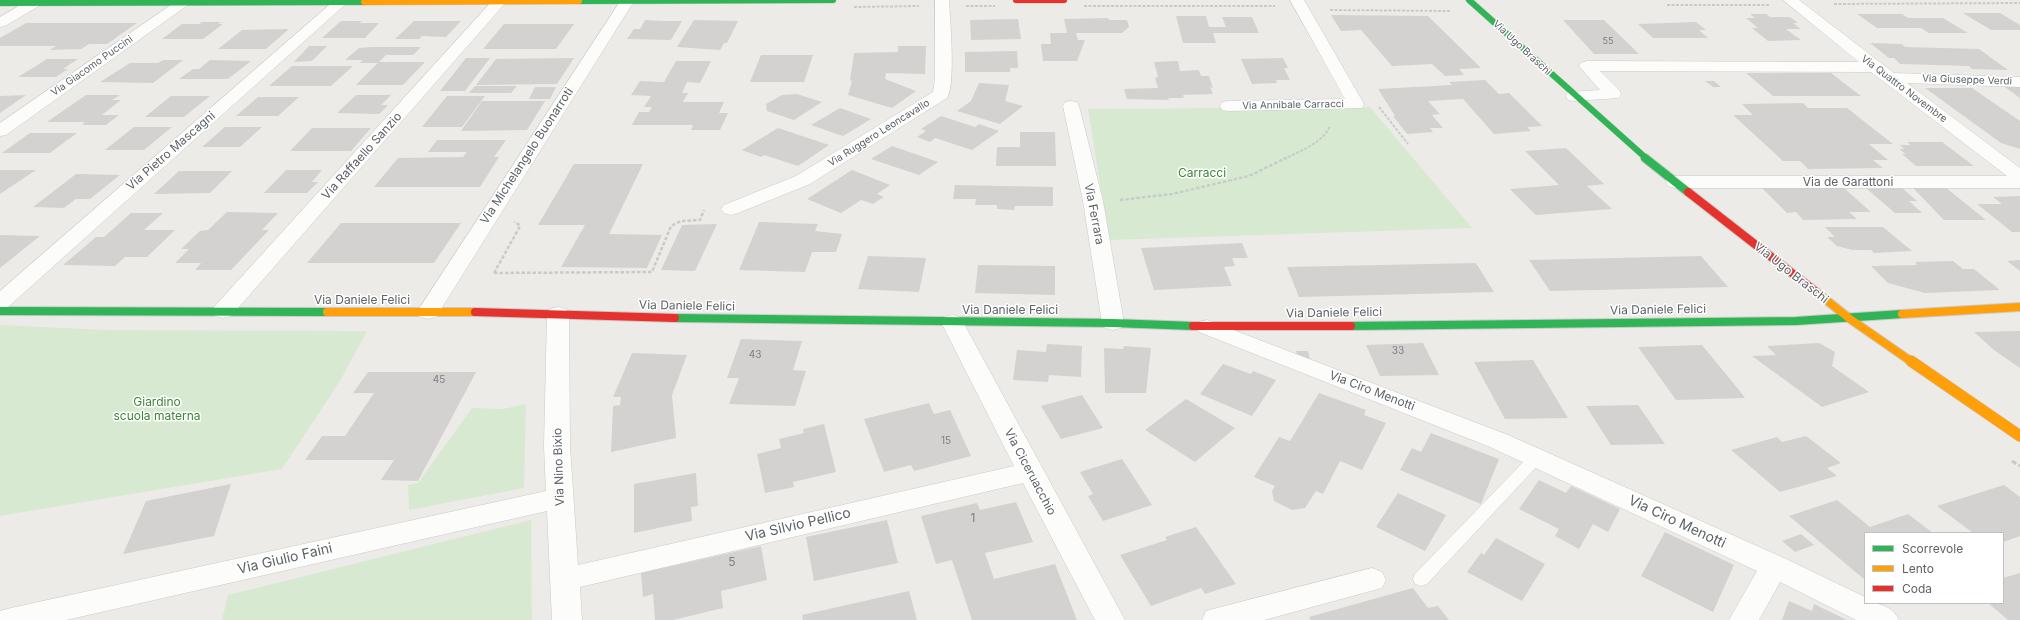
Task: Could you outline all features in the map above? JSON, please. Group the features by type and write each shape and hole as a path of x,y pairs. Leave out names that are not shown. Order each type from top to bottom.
{"street":[{"path":"0,4 36,2 385,0 833,0"},
{"name":"Via Ruggero Leoncavallo","path":"731,209 803,180 941,94 943,78 942,0"},
{"path":"1016,0 1064,0"},
{"name":"Via Annibale Carracci","path":"1228,106 1353,104 1296,0"},
{"name":"Via Ugo Braschi","path":"1469,0 1574,96 1675,182 1850,319 2020,436"},
{"name":"Via Quattro Novembre","path":"1790,0 1875,67 2020,177"},
{"name":"Via Pietro Mascagni","path":"0,302 342,1"},
{"name":"Via Raffaello Sanzio","path":"224,311 500,1"},
{"name":"Via Michelangelo Buonarroti","path":"428,312 627,1"},
{"path":"0,23 36,2"},
{"name":"Via Giacomo Puccini","path":"0,131 185,2"},
{"path":"1574,96 1613,94 1586,66 1875,67"},
{"name":"Via Giuseppe Verdi","path":"1890,78 2020,82"},
{"name":"Via Ferrara","path":"1071,106 1093,201 1113,323"},
{"name":"Via de Garattoni","path":"1675,182 2020,182"},
{"name":"Via Daniele Felici","path":"0,311 428,312 558,314 695,319 1113,323 1207,327 1850,319 1995,307 2020,307"},
{"name":"Via Nino Bixio","path":"558,314 557,446 559,498 566,579 567,620"},
{"name":"Via Ciceruacchio","path":"952,322 1030,472 1110,620"},
{"name":"Via Ciro Menotti","path":"1207,327 1499,441 1774,566 1884,620"},
{"name":"Via Silvio Pellico","path":"566,579 1030,472"},
{"name":"Via Giulio Faini","path":"11,620 559,498"},
{"path":"1744,620 1774,566"},
{"path":"1217,620 1372,580"}],"lane":[{"path":"1421,579 1536,458"}],"path":[{"path":"1833,4 2020,3"},
{"path":"1667,5 1774,4"},
{"path":"1437,12 1323,10 1453,11"},
{"path":"1093,201 1172,194 1249,176 1307,148 1327,133 1336,115 1353,104 1375,103 1408,144"},
{"path":"494,274 652,272 671,226 681,220 700,220 703,210 731,209"}],"green space":[{"name":"Carracci","path":"1370,107 1472,228 1109,240 1088,109"},
{"name":"Giardino scuola materna","path":"0,325 107,330 367,331 340,381 282,469 0,516"},
{"path":"526,404 524,488 409,510 408,485 418,483 472,408 503,409"},
{"path":"531,520 532,620 222,620 228,595"}],"building":[{"path":"1963,13 2000,13 2020,25 2020,30 1991,30"},
{"path":"1750,14 1766,14 1770,17 1790,17 1798,23 1793,23 1801,29 1786,29 1801,40 1768,41 1752,28 1758,28 1746,18 1755,18"},
{"path":"1857,14 1902,14 1908,18 1943,18 1968,33 1929,33 1921,28 1877,28"},
{"path":"1331,15 1428,16 1481,68 1459,69 1464,75 1445,76 1432,64 1392,66 1361,30 1341,31"},
{"path":"1176,16 1206,16 1209,27 1226,27 1222,17 1252,17 1259,33 1213,33 1216,43 1183,43"},
{"path":"1108,18 1109,20 1127,20 1129,27 1122,33 1076,33 1078,40 1085,40 1077,61 1043,61 1041,44 1051,44 1050,33 1067,33 1064,19"},
{"path":"1018,19 1021,39 971,40 970,20"},
{"path":"645,20 682,21 671,40 627,39 634,29 640,29"},
{"path":"694,20 738,21 727,43 724,43 720,50 677,47"},
{"path":"1563,20 1604,20 1639,54 1594,54"},
{"path":"341,21 379,23 365,38 322,38"},
{"path":"414,21 461,21 446,37 422,36 419,39 395,39"},
{"path":"202,22 221,22 218,24 223,24 203,39 162,39 182,24 199,24"},
{"path":"1696,22 1706,30 1699,30 1708,38 1653,38 1638,24"},
{"path":"26,23 137,23 107,44 89,44 81,49 50,50 56,46 0,46 0,38"},
{"path":"504,24 574,24 556,49 483,49"},
{"path":"289,29 266,49 218,49 242,30"},
{"path":"1870,43 1902,44 1905,47 1979,49 2008,70 1972,69 1969,66 1900,64 1894,58 1889,58"},
{"path":"309,46 327,46 312,61 294,62"},
{"path":"898,46 926,46 925,74 886,73 885,79 916,91 892,108 848,95 852,81 850,80 854,53 898,52"},
{"path":"421,47 413,55 386,55 379,62 425,62 403,85 356,85 378,63 359,63 363,60 345,60 359,48"},
{"path":"1017,51 1018,68 1010,68 1010,72 965,72 965,52"},
{"path":"761,55 813,55 804,82 750,82"},
{"path":"466,58 490,58 465,91 440,91"},
{"path":"574,58 557,84 476,85 496,59"},
{"path":"1283,58 1288,68 1284,68 1290,80 1276,80 1277,83 1252,84 1241,59"},
{"path":"47,59 78,59 63,69 68,69 56,77 18,77"},
{"path":"163,60 183,60 153,83 100,82 130,63 158,63"},
{"path":"210,60 251,61 228,79 179,79 193,69 199,69"},
{"path":"676,61 711,61 700,83 687,82 682,93 688,93 683,102 724,102 719,113 728,113 720,130 691,130 693,125 632,125 639,112 649,112 652,107 644,107 651,96 631,95 640,81 664,82"},
{"path":"1178,61 1180,71 1199,70 1201,76 1209,76 1213,88 1210,87 1213,94 1183,95 1184,98 1168,98 1169,100 1127,99 1124,89 1158,88 1155,78 1158,77 1154,62"},
{"path":"292,66 353,66 331,86 269,86"},
{"path":"1746,73 1831,73 1861,96 1773,96"},
{"path":"1485,80 1499,94 1509,93 1542,126 1527,127 1531,131 1494,134 1463,99 1428,101 1440,114 1432,115 1443,128 1430,128 1433,132 1407,134 1393,116 1395,116 1378,89 1452,85 1449,82"},
{"path":"1705,81 1714,81 1721,87 1713,87"},
{"path":"979,83 1009,85 1005,101 1023,106 1000,124 957,111 971,101"},
{"path":"2002,85 2020,85 2020,98"},
{"path":"475,86 517,86 511,93 469,93"},
{"path":"535,87 556,87 550,99 529,99"},
{"path":"1925,88 1972,88 2020,121 2020,149 2001,143"},
{"path":"797,94 822,102 794,120 767,111 766,104 782,95"},
{"path":"26,95 0,113 0,96"},
{"path":"86,95 120,95 112,100 121,100 102,115 119,115 106,125 82,125 85,122 47,122"},
{"path":"356,95 391,95 381,105 388,105 379,114 337,113"},
{"path":"171,96 210,96 184,117 145,117"},
{"path":"447,96 485,96 462,127 422,127"},
{"path":"258,97 299,97 278,116 236,116"},
{"path":"482,101 545,101 527,130 461,131"},
{"path":"1803,103 1808,108 1847,108 1893,144 1869,144 1888,160 1873,160 1883,168 1808,169 1800,161 1783,161 1733,115 1753,115 1742,104"},
{"path":"840,108 871,119 843,136 811,125"},
{"path":"941,116 975,127 979,124 999,131 972,150 935,138 930,142 917,137 926,131 921,129"},
{"path":"134,127 172,127 144,150 105,150"},
{"path":"225,127 262,127 240,147 202,147"},
{"path":"312,128 371,128 351,151 290,151"},
{"path":"778,128 829,145 798,166 764,155 761,157 742,150"},
{"path":"1020,132 1055,132 1056,166 996,166 997,147 1020,147"},
{"path":"30,133 77,133 50,153 2,153"},
{"path":"437,140 506,140 494,157 499,157 480,187 374,187 398,158 463,157 467,152 428,152"},
{"path":"1907,142 1942,142 1974,166 1916,166 1902,154 1906,154 1899,149 1904,149 1900,145 1911,145"},
{"path":"892,146 938,162 919,175 871,159"},
{"path":"1566,148 1604,184 1587,186 1612,209 1536,215 1510,189 1559,185 1525,151"},
{"path":"574,164 643,164 609,234 662,235 647,268 561,267 585,225 538,225"},
{"path":"0,170 36,170 0,194"},
{"path":"286,170 322,170 312,182 318,182 307,193 264,193"},
{"path":"852,170 890,185 877,194 884,197 873,204 861,200 841,213 807,199"},
{"path":"179,171 232,171 210,193 154,194"},
{"path":"76,174 120,175 90,199 76,199 64,208 33,207"},
{"path":"955,185 1053,187 1053,206 1015,206 1014,210 997,209 997,205 975,205 976,199 953,199"},
{"path":"1802,186 1806,188 1844,188 1871,212 1849,212 1857,219 1803,220 1796,212 1787,213 1761,187"},
{"path":"1945,187 1986,220 1944,220 1913,188"},
{"path":"1902,188 1917,201 1909,201 1922,213 1895,213 1867,189"},
{"path":"2020,196 2020,232 2012,232 1977,204 2002,204 1993,197"},
{"path":"227,212 278,213 262,230 269,230 231,270 195,270 201,263 175,263 189,249 181,249 200,231 208,230"},
{"path":"131,213 163,213 144,230 175,230 147,257 125,257 115,266 63,265 96,237 104,237"},
{"path":"759,222 818,224 815,231 842,234 836,252 812,252 805,272 739,270"},
{"path":"341,223 461,223 434,263 307,263"},
{"path":"717,224 695,271 661,270 682,225"},
{"path":"1825,227 1883,227 1912,251 1874,253 1871,250 1852,250 1837,246 1827,237 1835,237"},
{"path":"0,235 40,236 0,268"},
{"path":"1242,243 1248,258 1232,258 1235,266 1224,267 1232,286 1154,290 1141,248"},
{"path":"868,256 926,258 919,292 858,289"},
{"path":"1701,256 1728,287 1550,291 1529,260"},
{"path":"2020,260 2020,271 2007,261"},
{"path":"1953,261 1963,269 1974,269 2000,290 1925,293 1888,283 1871,266 1917,265 1915,262"},
{"path":"1476,263 1494,292 1299,297 1287,267"},
{"path":"978,265 1055,266 1055,295 975,293"},
{"path":"2020,331 2020,368 1994,350 1974,332"},
{"path":"741,339 802,341 793,370 806,371 795,406 729,404 739,378 727,378"},
{"path":"1423,343 1439,375 1380,376 1366,345"},
{"path":"1819,343 1835,352 1832,366 1869,392 1822,407 1752,356 1776,355 1767,346"},
{"path":"1047,344 1082,346 1081,377 1049,375 1048,382 1013,380 1017,350 1046,352"},
{"path":"1702,345 1745,398 1676,400 1638,347"},
{"path":"1124,346 1151,348 1146,393 1105,393 1104,348 1123,349"},
{"path":"1296,351 1308,351 1310,359 1298,359"},
{"path":"632,353 687,355 672,395 676,438 611,452 613,406 620,405 621,397 613,397"},
{"path":"1533,360 1568,418 1505,419 1474,362"},
{"path":"1223,364 1251,374 1253,371 1276,380 1252,416 1200,394"},
{"path":"368,372 476,372 418,481 381,480 394,460 305,460 322,436 345,436 374,393 353,393"},
{"path":"1319,393 1366,410 1364,415 1386,423 1362,470 1340,461 1323,494 1316,491 1305,508 1292,510 1274,501 1272,491 1275,486 1254,477 1279,437 1290,441"},
{"path":"1082,395 1103,428 1061,439 1041,406"},
{"path":"1186,399 1235,428 1195,462 1145,430"},
{"path":"929,403 934,414 950,410 971,456 914,471 911,465 884,472 864,419"},
{"path":"1638,405 1665,444 1611,445 1586,406"},
{"path":"824,424 836,472 793,482 794,487 765,493 757,454 781,448 779,439 804,433 803,429"},
{"path":"1431,433 1499,459 1481,504 1400,470 1412,448 1421,452"},
{"path":"1806,436 1841,463 1827,468 1837,476 1780,492 1731,450 1777,437 1782,442"},
{"path":"1122,459 1152,505 1103,521 1088,496 1093,494 1080,472"},
{"path":"696,473 698,506 691,507 692,521 634,533 634,484"},
{"path":"1539,480 1566,493 1571,486 1620,509 1608,532 1593,524 1579,549 1555,536 1559,529 1519,509"},
{"path":"231,484 214,536 123,554 146,501"},
{"path":"2004,485 2020,497 2020,536 2004,542 2004,532 1972,532 1937,506"},
{"path":"1398,493 1446,515 1425,551 1376,527"},
{"path":"1837,500 1870,527 1908,514 1932,532 1864,532 1864,579 1789,516"},
{"path":"1016,502 1033,542 985,553 994,579 1055,564 1077,620 972,620 952,560 936,564 921,516 977,503 980,510"},
{"path":"887,520 898,563 814,581 806,537"},
{"path":"1196,527 1236,584 1205,594 1201,588 1151,606 1120,555 1167,540 1165,537"},
{"path":"1665,532 1734,565 1713,612 1641,576"},
{"path":"1801,534 1814,545 1795,552 1782,541"},
{"path":"1496,538 1545,564 1522,601 1467,572 1481,553 1484,555"},
{"path":"761,546 767,580 721,591 723,608 673,620 655,620 653,594 643,597 641,573"},
{"path":"2020,573 2020,620 2008,620 1989,604 2004,604 2004,578"},
{"path":"1413,588 1428,608 1438,606 1449,620 1311,620 1309,617"},
{"path":"909,591 917,620 803,620 802,615"},
{"path":"1789,601 1812,611 1814,604 1847,620 1782,620"}],"traffic: fast":[{"path":"579,1 833,0"},
{"path":"1469,0 1651,163 1688,192"},
{"path":"0,3 364,2"},
{"path":"0,311 327,312"},
{"path":"1351,326 1796,321 1902,314"},
{"path":"675,318 1113,323 1193,326"}],"traffic: slow":[{"path":"364,2 579,1"},
{"path":"1820,295 1850,319 2020,436"},
{"path":"1902,314 2020,307"},
{"path":"327,312 475,312"}],"traffic: jam":[{"path":"1016,0 1064,0"},
{"path":"1688,192 1820,295"},
{"path":"475,312 675,318"},
{"path":"1193,326 1351,326"}]}
